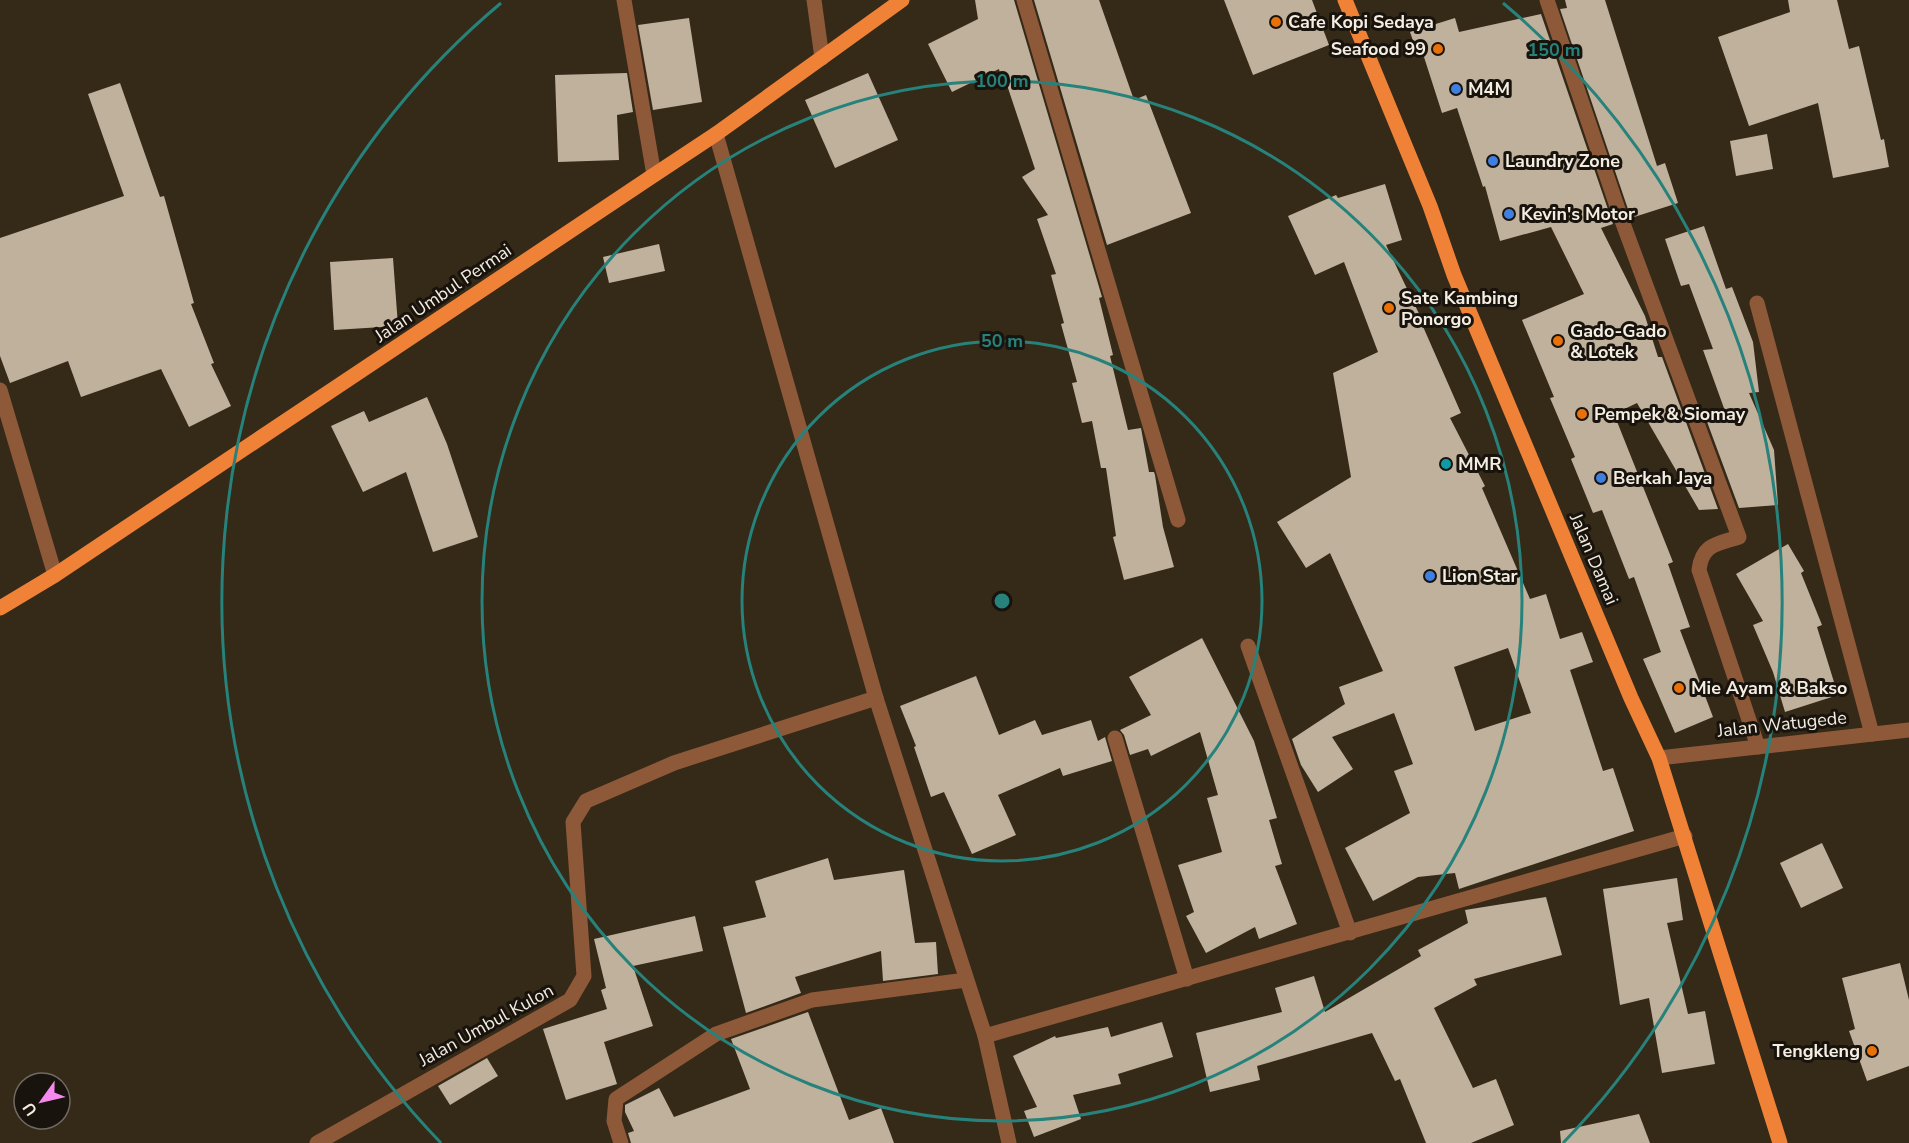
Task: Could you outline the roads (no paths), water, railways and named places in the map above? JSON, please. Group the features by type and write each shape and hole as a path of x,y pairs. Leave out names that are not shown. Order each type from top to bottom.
{"main road":[{"name":"Jalan Umbul Permai","path":"0,608 55,575 716,134 902,0"},
{"name":"Jalan Damai","path":"1345,0 1430,206 1454,275 1631,698 1659,758 1780,1143"}],"street":[{"path":"624,0 654,175"},
{"path":"813,0 822,58"},
{"path":"1024,0 1178,520"},
{"path":"1547,0 1621,218 1739,537 1713,545 1705,551 1699,570 1758,747"},
{"path":"716,134 876,698 986,1036 1009,1143"},
{"path":"1757,303 1872,734"},
{"path":"0,390 55,575"},
{"path":"1248,646 1350,933"},
{"name":"Jalan Umbul Kulon","path":"317,1143 570,1000 584,975 573,822 586,801 675,762 876,698"},
{"name":"Jalan Watugede","path":"1659,758 1909,730"},
{"path":"1115,738 1187,979"},
{"path":"986,1036 1685,836"},
{"path":"621,1143 614,1122 616,1099 716,1034 812,1000 966,980"}],"place":[{"name":"Cafe Kopi Sedaya","path":"1276,22"},
{"name":"Seafood 99","path":"1438,49"},
{"name":"M4M","path":"1456,89"},
{"name":"Laundry Zone","path":"1493,161"},
{"name":"Kevin's Motor","path":"1509,214"},
{"name":"Sate Kambing Ponorgo","path":"1389,308"},
{"name":"Gado-Gado & Lotek","path":"1558,341"},
{"name":"Pempek & Siomay","path":"1582,414"},
{"name":"MMR","path":"1446,464"},
{"name":"Berkah Jaya","path":"1601,478"},
{"name":"Lion Star","path":"1430,576"},
{"name":"Mie Ayam & Bakso","path":"1679,688"},
{"name":"Tengkleng","path":"1872,1051"}]}
